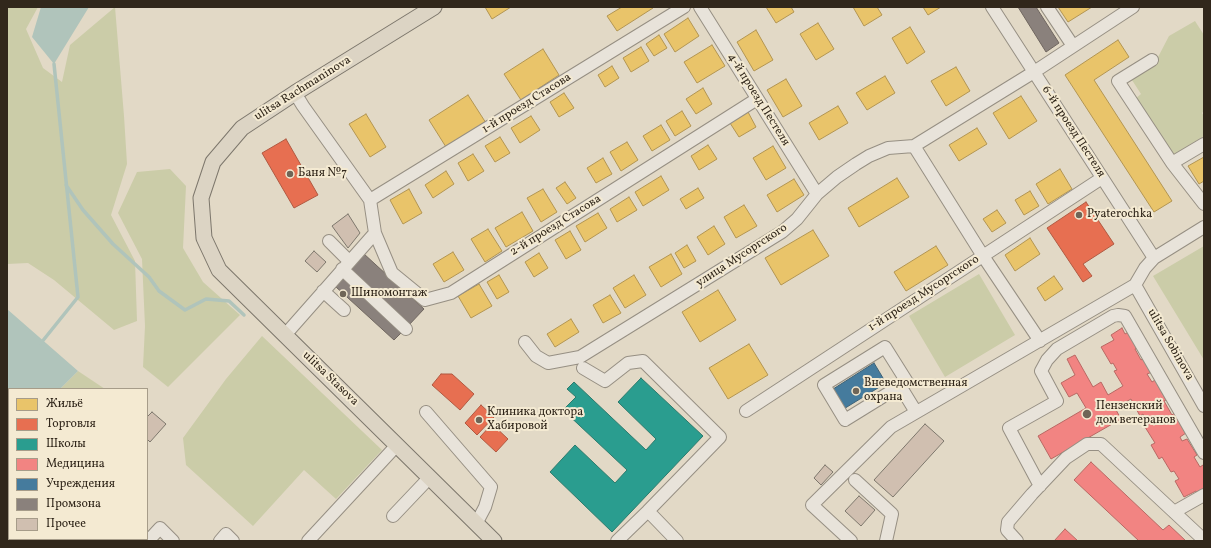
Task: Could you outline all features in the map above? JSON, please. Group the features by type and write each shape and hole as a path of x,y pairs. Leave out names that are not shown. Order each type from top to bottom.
{"main road":[{"name":"ulitsa Rachmaninova","path":"200,198 213,162 242,128 295,93 434,7"},
{"name":"ulitsa Stasova","path":"200,198 204,238 219,270 494,541"}],"street":[{"name":"1-й проезд Стасова","path":"370,200 684,7"},
{"name":"4-й проезд Пестеля","path":"700,7 817,194"},
{"name":"6-й проезд Пестеля","path":"992,7 1154,258"},
{"path":"1047,7 1073,46"},
{"name":"улица Мусоргского","path":"525,342 536,356 548,363 580,357 782,232 797,219 817,194 837,177 869,156 888,148 914,146 1034,72 1126,9"},
{"path":"1152,60 1118,80 1172,163 1204,204"},
{"path":"285,335 375,233 370,200 295,93"},
{"name":"2-й проезд Стасова","path":"375,233 392,273 425,300 450,293 757,99"},
{"path":"1172,163 1204,144"},
{"path":"914,146 983,256 1040,341"},
{"name":"1-й проезд Мусоргского","path":"746,411 1102,178"},
{"path":"850,541 812,505 891,427 1135,285 1145,268 1154,258 1204,227"},
{"path":"329,241 346,265 406,329"},
{"name":"ulitsa Sobinova","path":"1135,285 1204,406"},
{"path":"323,291 344,310"},
{"path":"1040,486 1009,428 1058,401 1041,371 1047,360 1057,349 1113,316 1124,316 1204,453"},
{"path":"885,347 907,382 900,386 846,420 824,385 885,347"},
{"path":"583,368 605,381 628,363 643,361 720,437 617,541"},
{"path":"900,386 916,412"},
{"path":"426,412 491,488 485,507 476,524"},
{"path":"1017,541 1007,530 1008,522 1066,458 1087,444 1101,444 1204,540"},
{"path":"308,541 346,503 397,445"},
{"path":"393,516 430,477"},
{"path":"855,480 892,514 886,541"},
{"path":"1174,512 1204,495"},
{"path":"648,511 677,541"},
{"path":"148,541 160,528 173,541"},
{"path":"220,541 226,534 233,541"}],"green space":[{"path":"7,7 38,7 26,29 43,68 62,82 70,45 115,7 127,164 111,215 135,261 137,321 114,330 54,280 28,263 7,264"},
{"path":"1195,21 1204,35 1204,111 1202,113 1204,116 1204,136 1170,157 1135,99 1141,94 1130,77 1156,61 1169,36"},
{"path":"170,169 186,186 183,248 203,282 240,315 168,387 143,367 145,326 142,259 118,213 137,172"},
{"path":"1204,246 1204,360 1153,276"},
{"path":"979,274 1015,335 945,377 909,316"},
{"path":"262,336 382,450 336,499 304,470 253,526 186,465 183,438 226,379"},
{"path":"78,371 104,388 61,388"},
{"path":"8,434 7,536 7,436"}],"shaded area":[{"path":"41,7 89,7 54,64 32,37"},
{"path":"7,309 78,371 61,388 8,388 7,436"}],"building: Жильё":[{"path":"485,7 511,7 492,19"},
{"path":"622,7 653,8 617,31 607,16"},
{"path":"766,7 791,7 794,12 776,23"},
{"path":"853,7 877,7 882,15 864,26"},
{"path":"923,7 941,7 928,15"},
{"path":"1058,7 1092,7 1068,22"},
{"path":"688,18 699,36 675,52 664,34"},
{"path":"818,23 834,49 816,60 800,34"},
{"path":"910,27 925,52 907,64 892,38"},
{"path":"756,30 773,60 754,71 737,42"},
{"path":"659,35 667,48 654,56 646,44"},
{"path":"1118,40 1129,57 1094,80 1172,201 1154,212 1065,75"},
{"path":"712,45 725,66 697,83 684,62"},
{"path":"641,47 649,61 631,72 623,58"},
{"path":"543,49 559,75 521,100 504,74"},
{"path":"612,66 619,78 605,87 598,75"},
{"path":"956,67 970,91 946,106 931,81"},
{"path":"885,76 895,93 867,110 856,93"},
{"path":"786,79 802,106 783,117 767,90"},
{"path":"703,88 712,104 696,114 686,99"},
{"path":"564,93 574,108 559,117 550,102"},
{"path":"468,95 486,123 446,147 429,120"},
{"path":"1021,96 1037,121 1009,139 993,113"},
{"path":"838,106 848,123 819,140 809,123"},
{"path":"682,111 691,126 675,136 666,121"},
{"path":"748,112 756,127 739,137 730,123"},
{"path":"366,114 386,147 370,157 349,124"},
{"path":"531,116 540,130 520,143 511,128"},
{"path":"661,125 670,140 652,151 643,136"},
{"path":"977,128 987,144 959,161 949,145"},
{"path":"500,137 510,153 495,162 485,146"},
{"path":"627,142 638,160 621,171 610,152"},
{"path":"708,145 717,159 699,170 691,156"},
{"path":"773,146 786,168 766,180 753,158"},
{"path":"473,154 484,171 468,181 458,163"},
{"path":"1204,157 1204,181 1199,184 1188,166"},
{"path":"603,158 612,174 596,183 587,168"},
{"path":"1060,169 1072,189 1048,204 1036,184"},
{"path":"446,171 454,184 433,198 425,185"},
{"path":"661,176 669,190 643,206 635,192"},
{"path":"897,178 909,197 859,227 848,208"},
{"path":"794,179 804,195 777,212 767,195"},
{"path":"565,182 576,198 567,204 556,188"},
{"path":"698,188 704,198 686,209 680,199"},
{"path":"409,189 422,213 403,224 390,200"},
{"path":"543,189 557,212 541,222 527,198"},
{"path":"1030,191 1039,206 1024,215 1015,200"},
{"path":"629,197 637,210 617,222 610,209"},
{"path":"744,205 757,226 736,238 724,217"},
{"path":"997,210 1006,223 992,232 983,219"},
{"path":"522,212 533,231 506,247 495,228"},
{"path":"598,213 607,228 585,242 576,226"},
{"path":"714,226 725,244 708,255 697,237"},
{"path":"488,229 502,251 485,262 471,239"},
{"path":"813,230 829,256 781,285 765,258"},
{"path":"570,231 581,250 566,259 555,240"},
{"path":"1030,238 1040,254 1015,271 1005,255"},
{"path":"687,245 696,261 684,268 675,253"},
{"path":"936,246 948,265 906,291 894,272"},
{"path":"453,252 464,270 444,282 433,264"},
{"path":"539,253 548,268 534,277 525,262"},
{"path":"671,254 682,274 661,287 649,267"},
{"path":"499,275 509,292 497,299 487,282"},
{"path":"634,275 646,295 625,308 613,288"},
{"path":"1054,276 1063,289 1045,301 1037,288"},
{"path":"479,284 492,306 471,318 458,296"},
{"path":"718,290 736,320 700,342 682,312"},
{"path":"610,295 621,313 603,323 593,305"},
{"path":"571,319 579,332 555,347 547,334"},
{"path":"749,344 768,375 728,399 709,368"}],"building: Торговля":[{"name":"Баня №7","path":"286,139 318,195 294,208 262,153"},
{"path":"1086,202 1114,244 1083,264 1092,276 1083,282 1047,228"},
{"path":"441,374 452,374 474,394 460,410 432,385"},
{"name":"Клиника доктора Хабировой","path":"481,405 494,417 477,435 465,423"},
{"path":"492,424 508,439 496,452 480,437"}],"building: Школы":[{"path":"641,378 703,436 612,532 550,472 575,445 615,483 627,470 563,410 576,397 567,389 574,382 646,450 656,439 618,402"}],"building: Медицина":[{"path":"1122,328 1125,334 1130,331 1140,346 1135,349 1141,360 1144,358 1152,372 1147,374 1152,382 1155,380 1172,415 1174,413 1186,433 1180,437 1182,441 1187,439 1197,455 1194,457 1200,467 1203,465 1204,466 1204,493 1199,496 1196,491 1184,497 1175,481 1179,479 1174,471 1171,472 1162,457 1159,459 1151,445 1155,443 1145,427 1149,425 1143,414 1140,416 1131,399 1115,408 1121,419 1051,459 1038,436 1086,408 1077,393 1069,397 1061,383 1075,375 1067,359 1075,355 1093,387 1101,382 1108,395 1123,386 1114,371 1117,370 1113,363 1111,364 1101,347 1114,340 1111,335"},
{"path":"1091,462 1163,530 1169,525 1186,541 1139,541 1074,480"},
{"path":"1065,529 1078,541 1054,541"}],"building: Учреждения":[{"path":"874,363 886,383 842,410 830,391"}],"building: Промзона":[{"path":"1018,7 1036,7 1059,43 1046,52"},
{"path":"363,253 424,309 408,326 347,270"},
{"path":"344,278 403,331 394,340 336,287"}],"building: Прочее":[{"path":"348,214 360,233 348,248 332,226"},
{"path":"314,251 326,262 317,272 305,261"},
{"path":"152,412 166,424 150,442 148,440 148,416"},
{"path":"925,424 944,441 893,497 874,480"},
{"path":"825,465 833,472 821,485 814,478"},
{"path":"859,496 875,510 861,526 845,511"}],"waterway":[{"path":"41,343 78,297 54,64"},
{"path":"66,185 83,210 113,244 149,277 159,291 185,310 206,299 229,301 244,315"}],"place":[{"name":"Баня №7","path":"290,174"},
{"name":"Pyaterochka","path":"1079,215"},
{"name":"Шиномонтаж","path":"343,294"},
{"name":"Вневедомственная охрана","path":"856,391"},
{"name":"Пензенский дом ветеранов","path":"1087,414"},
{"name":"Клиника доктора Хабировой","path":"479,420"}]}
